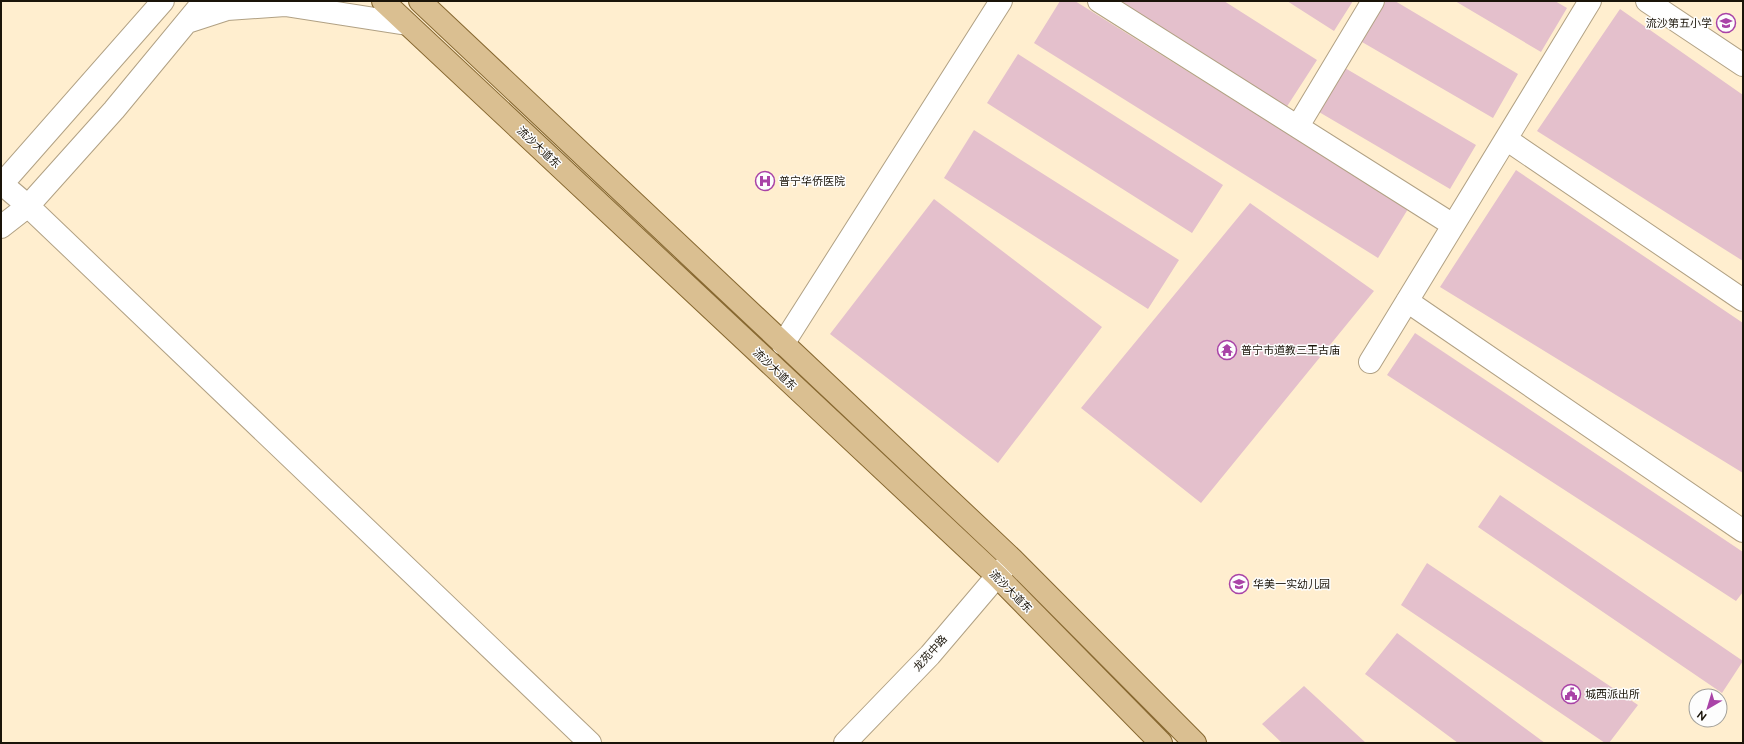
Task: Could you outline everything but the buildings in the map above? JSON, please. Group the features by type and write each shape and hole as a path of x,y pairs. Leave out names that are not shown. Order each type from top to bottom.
{"main road":[{"name":"流沙大道东","path":"383,1 997,576 1161,743"},
{"name":"流沙大道东","path":"420,1 1012,559 1196,743"}],"street":[{"path":"163,1 2,184 28,206 590,743"},
{"path":"1,227 28,206 114,110 204,1"},
{"path":"783,344 1002,1"},
{"path":"1098,1 1453,225"},
{"path":"1298,126 1373,1"},
{"path":"1370,362 1590,1"},
{"path":"1646,1 1743,65"},
{"path":"187,22 227,9 285,5 407,24"},
{"path":"1506,139 1743,300"},
{"path":"1406,301 1743,531"},
{"name":"龙苑中路","path":"845,743 930,655 1012,559"}],"place":[{"name":"流沙第五小学","path":"1726,23"},
{"name":"普宁华侨医院","path":"765,181"},
{"name":"普宁市道教三王古庙","path":"1227,350"},
{"name":"华美一实幼儿园","path":"1239,584"},
{"name":"城西派出所","path":"1571,694"}]}
